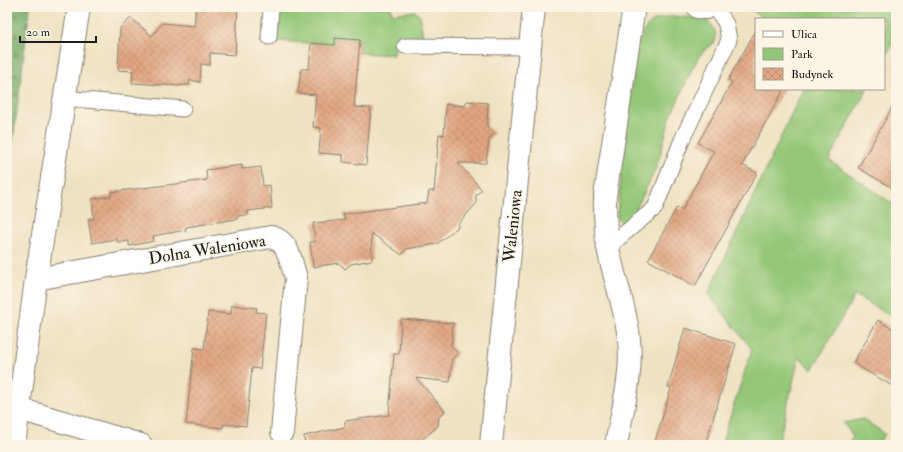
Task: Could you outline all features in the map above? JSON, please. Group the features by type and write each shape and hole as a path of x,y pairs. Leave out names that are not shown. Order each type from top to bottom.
{"street":[{"path":"14,445 36,279 79,7"},
{"name":"Waleniowa","path":"491,445 534,7"},
{"path":"616,445 627,388 629,340 623,307 608,247 605,226 605,196 634,7"},
{"path":"698,7 707,7"},
{"name":"Dolna Waleniowa","path":"36,279 271,237 279,240 286,247 296,278 282,432"},
{"path":"18,409 141,445"}],"lane":[{"path":"269,37 271,7"},
{"path":"608,247 655,208 682,140 729,40 726,24 715,7"},
{"path":"404,46 530,47"},
{"path":"64,98 183,109"}],"green space":[{"path":"7,7 30,7 7,188"},
{"path":"280,7 391,7 392,14 415,11 420,16 423,38 396,39 394,55 359,53 360,40 336,38 335,45 277,41 278,10"},
{"path":"896,7 896,37 885,57 885,18 764,18 747,8"},
{"path":"673,16 704,19 714,29 716,35 715,42 700,55 692,69 670,118 657,166 630,219 626,223 621,222 618,219 617,213 637,44 643,32 650,24 659,19"},
{"path":"803,90 866,90 829,160 896,206 896,319 855,295 812,370 799,357 778,445 721,445 752,349 708,294"},
{"path":"863,419 885,434 877,445 847,445 853,436 843,423"}],"building":[{"path":"196,7 238,7 235,55 210,53 210,65 201,64 200,82 190,80 189,85 180,86 132,83 133,71 118,70 120,28 131,18 152,36 162,23 194,26"},
{"path":"755,32 755,90 783,90 742,165 757,173 695,286 648,260 677,207 682,210 714,151 698,143 732,82 728,80"},
{"path":"335,38 360,40 354,107 371,108 366,165 343,162 343,155 319,153 321,128 313,127 316,95 298,93 301,69 309,69 311,43 335,45"},
{"path":"466,101 488,103 487,127 494,133 489,139 486,163 458,163 482,190 476,195 476,204 458,224 458,227 437,244 406,249 402,255 371,233 372,260 351,264 345,269 339,263 313,267 310,242 315,242 313,223 345,220 343,214 427,203 429,191 434,191 439,134 444,135 446,104 465,106"},
{"path":"896,101 896,190 858,168"},
{"path":"242,165 242,169 261,167 263,186 270,185 272,208 248,211 248,215 238,216 237,219 186,227 186,230 153,236 154,241 129,246 129,241 117,242 117,239 92,243 88,219 94,219 92,199 111,196 111,192 207,180 206,170"},
{"path":"232,305 257,308 256,312 266,313 260,369 252,368 246,426 223,424 223,428 186,424 194,348 204,349 208,312 231,314"},
{"path":"401,319 453,323 451,346 458,354 452,359 450,382 416,378 445,411 439,417 438,426 416,445 305,445 304,436 345,427 345,421 389,415 394,354 399,354"},
{"path":"878,320 896,331 896,388 853,363"},
{"path":"685,328 736,344 705,445 654,445 671,388 668,387"}]}
